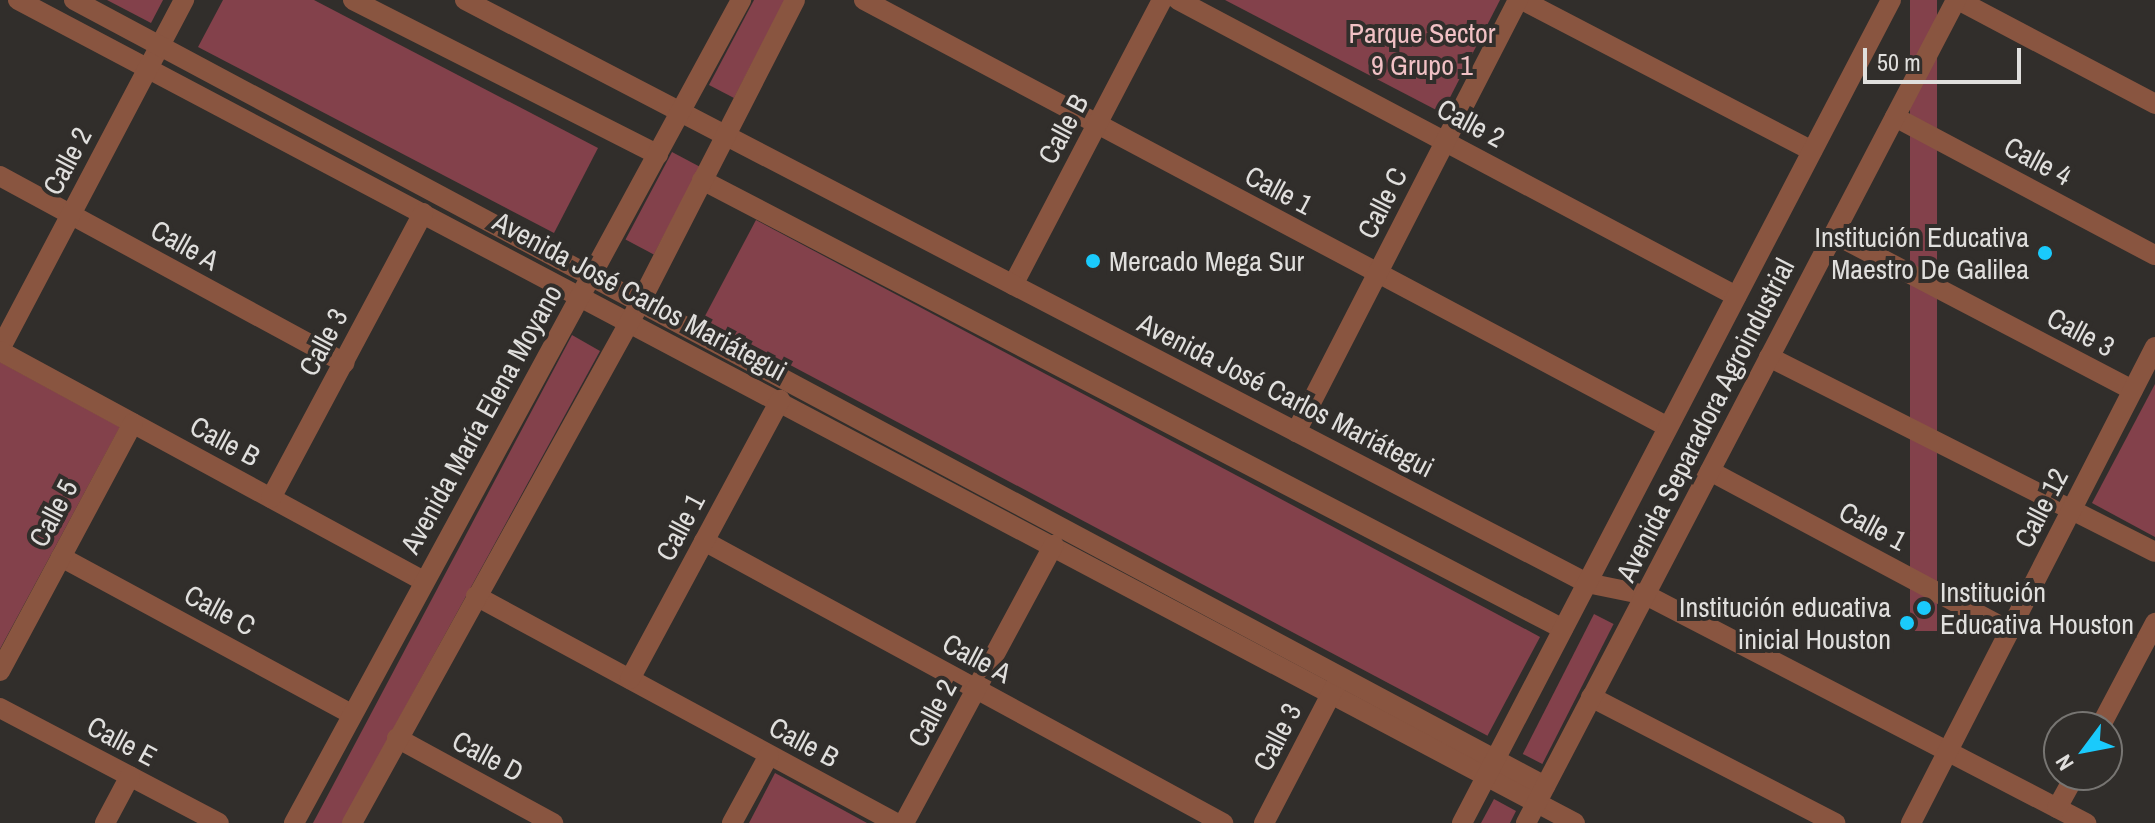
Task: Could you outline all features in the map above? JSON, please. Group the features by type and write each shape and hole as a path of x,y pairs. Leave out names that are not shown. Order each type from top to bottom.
{"street":[{"name":"Avenida José Carlos Mariátegui","path":"18,0 1054,545 1336,683"},
{"name":"Avenida José Carlos Mariátegui","path":"74,0 592,277 1541,794 1575,823"},
{"name":"Calle 2","path":"0,350 184,0"},
{"path":"353,0 658,155"},
{"name":"Avenida José Carlos Mariátegui","path":"465,0 1587,583 1646,595 2086,823"},
{"name":"Avenida María Elena Moyano","path":"294,823 741,0"},
{"path":"352,823 640,303 795,0"},
{"name":"Calle 1","path":"864,0 1096,126 1668,427"},
{"name":"Calle B","path":"1013,285 1162,0"},
{"name":"Calle 2","path":"1178,0 1736,296"},
{"path":"1520,0 1812,151"},
{"name":"Calle C","path":"1296,432 1520,0"},
{"name":"Avenida Separadora Agroindustrial","path":"1462,823 1891,0"},
{"path":"1957,0 2155,104"},
{"name":"Avenida Separadora Agroindustrial","path":"1526,823 1957,0"},
{"name":"Calle 4","path":"1895,117 2155,255"},
{"name":"Calle A","path":"0,176 344,363"},
{"path":"702,180 1563,629"},
{"name":"Calle 3","path":"271,498 423,213"},
{"name":"Calle 3","path":"1834,234 2133,390"},
{"name":"Calle 12","path":"1911,823 2155,347"},
{"name":"Calle B","path":"0,350 423,581"},
{"path":"1769,357 2155,552"},
{"name":"Calle 1","path":"630,679 780,400"},
{"name":"Calle 5","path":"0,671 133,423"},
{"name":"Calle 1","path":"1710,471 2010,631"},
{"name":"Calle A","path":"704,541 1223,823"},
{"name":"Calle 2","path":"904,823 1054,545"},
{"name":"Calle C","path":"61,557 351,714"},
{"name":"Calle B","path":"476,596 895,823"},
{"path":"2108,711 2155,623"},
{"name":"Calle 3","path":"1264,823 1336,683"},
{"path":"1591,697 1835,823"},
{"name":"Calle E","path":"0,708 219,823"},
{"name":"Calle D","path":"397,738 553,823"},
{"path":"732,823 769,755"},
{"path":"105,823 130,776"},
{"path":"2057,808 2066,791"}],"green space":[{"path":"107,0 163,0 151,23"},
{"path":"223,0 314,0 598,148 554,233 198,47"},
{"path":"754,0 785,0 734,98 709,85"},
{"name":"Parque Sector 9 Grupo 1","path":"1225,0 1500,0 1442,113"},
{"path":"1910,0 1937,0 1937,631 1910,631"},
{"path":"672,152 700,167 654,254 626,239"},
{"path":"756,220 1540,637 1487,736 703,319"},
{"path":"572,335 600,351 342,823 313,823"},
{"path":"0,362 120,427 0,649"},
{"path":"2155,384 2155,537 2092,503"},
{"path":"1594,614 1614,624 1542,764 1523,754"},
{"path":"775,773 867,823 749,823"},
{"path":"1494,799 1516,811 1510,823 1481,823"}],"place":[{"name":"Institución Educativa Maestro De Galilea","path":"2045,253"},
{"name":"Mercado Mega Sur","path":"1093,261"},
{"name":"Institución Educativa Houston","path":"1924,608"},
{"name":"Institución educativa inicial Houston","path":"1907,623"}]}
